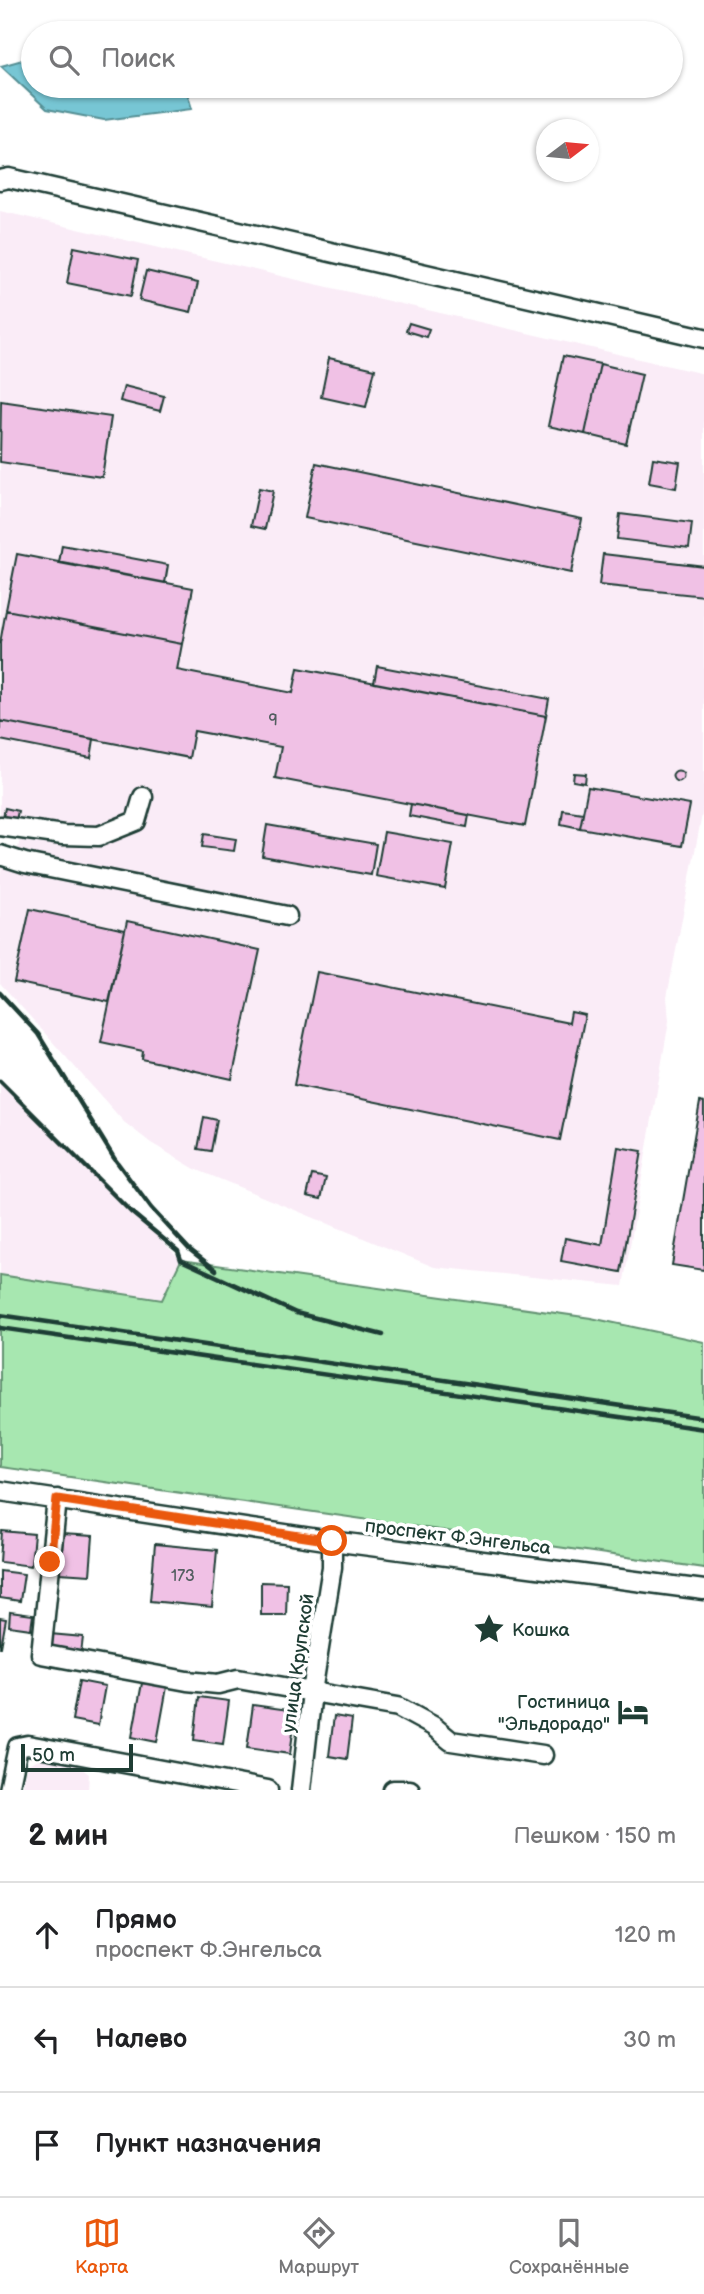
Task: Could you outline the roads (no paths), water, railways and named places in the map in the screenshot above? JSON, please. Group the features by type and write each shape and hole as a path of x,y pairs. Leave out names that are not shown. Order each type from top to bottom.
{"street":[{"path":"0,180 9,178 704,338"},
{"path":"0,826 63,835 99,836 136,821 143,797"},
{"path":"0,855 25,863 287,916"},
{"name":"проспект Ф.Энгельса","path":"0,1491 332,1541 704,1590"},
{"path":"57,1499 41,1654 187,1681 218,1684 238,1679 398,1707 433,1726 451,1741 543,1755"},
{"name":"улица Крупской","path":"301,1790 312,1692 332,1567 332,1541"},
{"path":"9,1790 18,1747 28,1745 268,1790"},
{"path":"393,1790 411,1790"}],"water":[{"path":"21,60 21,85 1,66"},
{"path":"35,98 189,98 192,109 104,120 47,109"}],"railway":[{"path":"0,993 38,1034 114,1158 151,1208 189,1249 216,1270"},
{"path":"0,1081 131,1212 178,1251 181,1260 296,1313 383,1335"},
{"path":"0,1315 704,1418"},
{"path":"0,1328 704,1429"}],"place":[{"name":"Кошка","path":"489,1629"},
{"name":"Гостиница \"Эльдорадо\"","path":"633,1712"}]}
